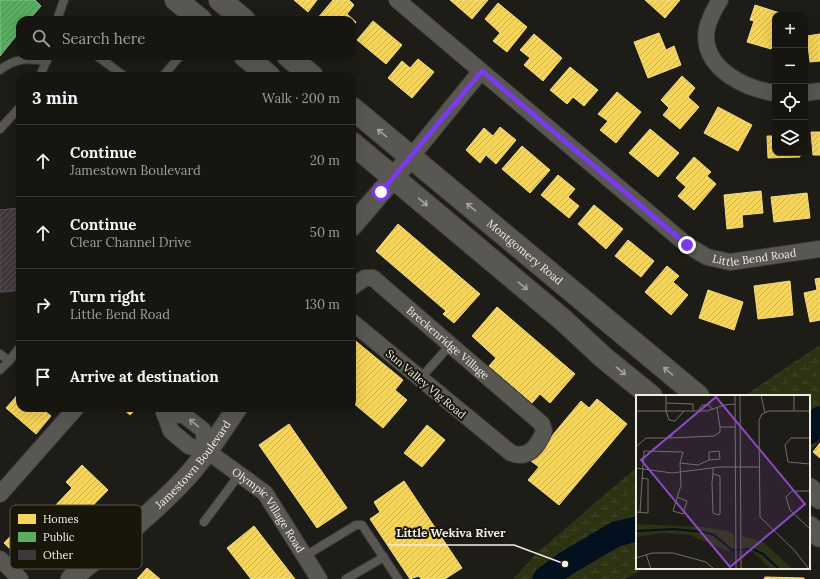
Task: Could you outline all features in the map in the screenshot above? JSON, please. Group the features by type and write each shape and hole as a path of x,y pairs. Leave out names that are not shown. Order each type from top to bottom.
{"main road":[{"path":"176,0 196,16"},
{"path":"220,0 239,16"},
{"path":"250,60 265,72"},
{"path":"293,60 307,72"},
{"name":"Montgomery Road","path":"356,111 697,395"},
{"path":"356,146 562,319 604,358 650,395"},
{"path":"810,490 820,498"},
{"path":"810,528 820,536"}],"street":[{"name":"Little Bend Road","path":"397,0 687,245 707,257 730,262 820,249"},
{"path":"720,0 711,15 706,37 716,64 736,80 758,90 772,92"},
{"path":"356,221 482,71"},
{"path":"808,93 820,91"},
{"name":"Breckenridge Village","path":"356,284 365,278 373,278 542,424"},
{"name":"Sun Valley Vlg Road","path":"356,325 500,446 518,457 525,455 540,440 544,431 542,424"},
{"path":"0,494 72,412"},
{"path":"173,412 185,416 203,430 207,451"},
{"name":"Jamestown Boulevard","path":"142,520 179,486 207,451 234,412"},
{"name":"Olympic Village Road","path":"207,451 265,493 319,579"},
{"path":"0,559 20,579"},
{"name":"Jamestown Boulevard","path":"71,579 83,569"}],"lane":[{"path":"58,16 64,0"},
{"path":"0,70 9,63 16,60"},
{"path":"42,72 47,60"},
{"path":"102,60 119,72"},
{"path":"166,72 177,60"},
{"path":"0,129 16,111"},
{"path":"420,379 451,344"},
{"path":"0,370 16,352"},
{"path":"0,354 8,361"},
{"path":"204,522 239,475"},
{"path":"305,556 356,525 362,525 398,579"},
{"path":"346,579 384,557"}],"green space":[{"path":"820,345 820,440 810,450 810,395 745,395"},
{"path":"636,468 636,569 643,569 625,579 513,579 539,551"}],"building: Homes":[{"path":"294,0 317,0 308,12"},
{"path":"333,0 349,0 354,5 347,14 349,16 319,16"},
{"path":"450,0 488,0 472,19"},
{"path":"645,0 680,0 665,18"},
{"path":"498,3 527,27 507,52 493,41 500,33 485,19"},
{"path":"755,5 777,12 772,12 771,49 747,42 754,21 750,20"},
{"path":"373,21 402,45 386,64 357,40"},
{"path":"659,33 666,50 674,46 681,65 648,78 634,42"},
{"path":"534,34 562,58 543,81 524,65 530,58 520,50"},
{"path":"820,34 820,61 810,62 808,36"},
{"path":"418,59 434,72 412,98 388,78 402,61 410,68"},
{"path":"570,67 598,90 584,106 573,97 567,104 550,90"},
{"path":"682,76 695,88 688,97 699,107 680,129 663,115 669,108 661,100"},
{"path":"617,92 641,112 616,143 600,130 608,121 598,114"},
{"path":"718,107 752,125 738,151 704,133"},
{"path":"500,127 516,140 496,164 486,155 480,163 466,150 484,128 493,136"},
{"path":"650,129 679,153 658,177 629,153"},
{"path":"811,132 820,132 820,155 813,155"},
{"path":"767,136 772,136 772,156 800,157 768,158"},
{"path":"522,146 550,170 530,193 502,169"},
{"path":"694,157 711,172 707,176 716,184 694,210 678,196 686,187 676,178"},
{"path":"558,175 575,189 568,197 579,206 569,218 541,195"},
{"path":"761,191 763,213 742,215 743,227 727,229 724,195"},
{"path":"807,193 810,218 774,222 771,197"},
{"path":"594,205 623,229 606,249 578,224"},
{"path":"398,224 480,294 454,323 443,314 446,311 376,251"},
{"path":"628,240 654,261 641,277 615,256"},
{"path":"667,266 679,276 673,282 688,295 671,315 645,292"},
{"path":"820,278 820,320 810,322 804,293 817,290 815,279"},
{"path":"790,281 793,315 758,319 754,286"},
{"path":"708,290 743,302 734,330 699,318"},
{"path":"497,307 575,374 550,403 540,394 532,403 489,366 496,358 472,336"},
{"path":"356,341 403,380 395,390 407,400 383,428 356,405"},
{"path":"16,397 16,412 46,412 51,416 36,434 6,408"},
{"path":"597,399 627,424 559,505 528,480 539,467 531,461 581,401 589,408"},
{"path":"289,424 347,508 317,528 259,445"},
{"path":"427,425 445,440 422,467 404,453"},
{"path":"820,443 820,458 813,452"},
{"path":"82,465 108,490 93,505 56,505 72,488 66,482"},
{"path":"404,481 462,568 445,579 421,579 419,576 410,579 370,519 380,512 374,502"},
{"path":"254,526 295,579 251,579 227,548"},
{"path":"10,537 10,549 4,543"},
{"path":"147,568 160,579 137,579"},
{"path":"765,577 804,578 804,579 764,579"}],"building: Public":[{"path":"0,0 35,0 41,6 32,16 16,16 16,36 0,56"}],"building: Other":[{"path":"16,208 16,237 0,238 0,210"},
{"path":"16,208 16,290 0,292 0,210"},
{"path":"16,259 16,290 0,292 0,260"}],"waterway":[{"path":"810,431 820,419"},
{"path":"545,579 565,564 616,534 636,529"}],"place":[{"name":"Little Wekiva River","path":"565,564"}],"route":[{"path":"381,192 482,71 687,245"}]}
